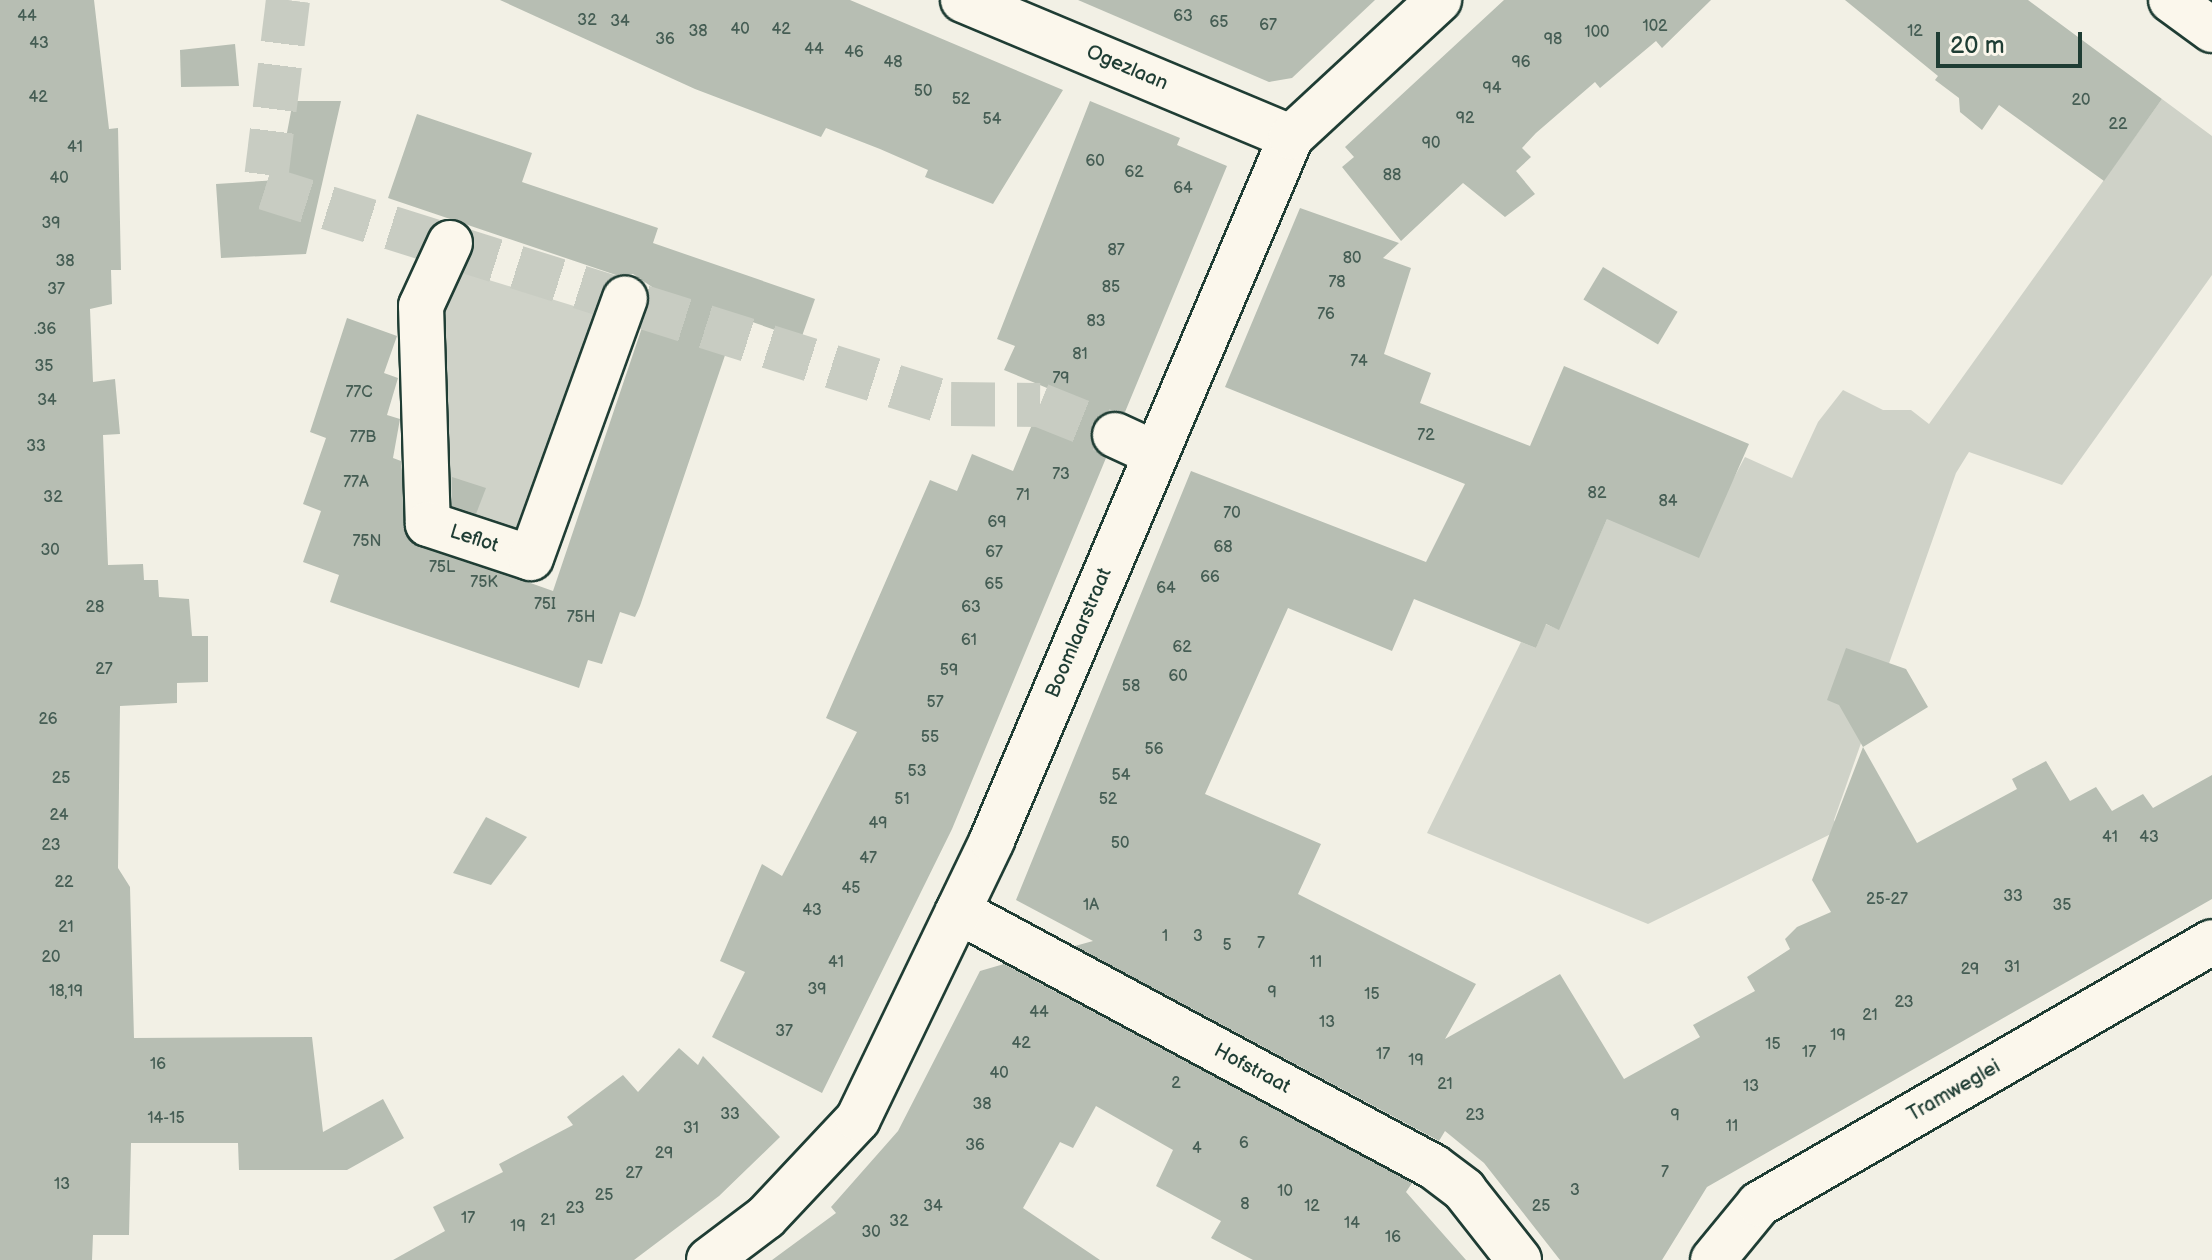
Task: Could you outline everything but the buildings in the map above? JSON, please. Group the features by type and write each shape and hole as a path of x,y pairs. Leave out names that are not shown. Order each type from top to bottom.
{"street":[{"name":"Ogezlaan","path":"963,0 1291,137"},
{"name":"Boomlaarstraat","path":"709,1260 766,1217 858,1119 958,911 1291,137 1439,0"},
{"path":"2171,0 2212,30"},
{"name":"Leflot","path":"450,243 421,306 428,524 531,558 625,298"},
{"path":"1115,435 1154,453"},
{"name":"Hofstraat","path":"958,911 1434,1167 1464,1190 1519,1260"},
{"name":"Tramweglei","path":"1713,1260 1759,1204 2212,942"}],"shaded area":[{"path":"2162,99 2212,136 2212,275 2062,485 1969,452 1956,473 1834,820 1839,830 1648,924 1427,833 1521,642 1536,648 1545,624 1558,629 1607,519 1730,485 1745,457 1792,478 1818,422 1843,390 1883,410 1911,410 1929,424"},
{"path":"453,269 600,314 521,539 446,514 435,310"}],"tunnel":[{"path":"288,0 265,188 951,404 1040,405 1115,435"}]}
